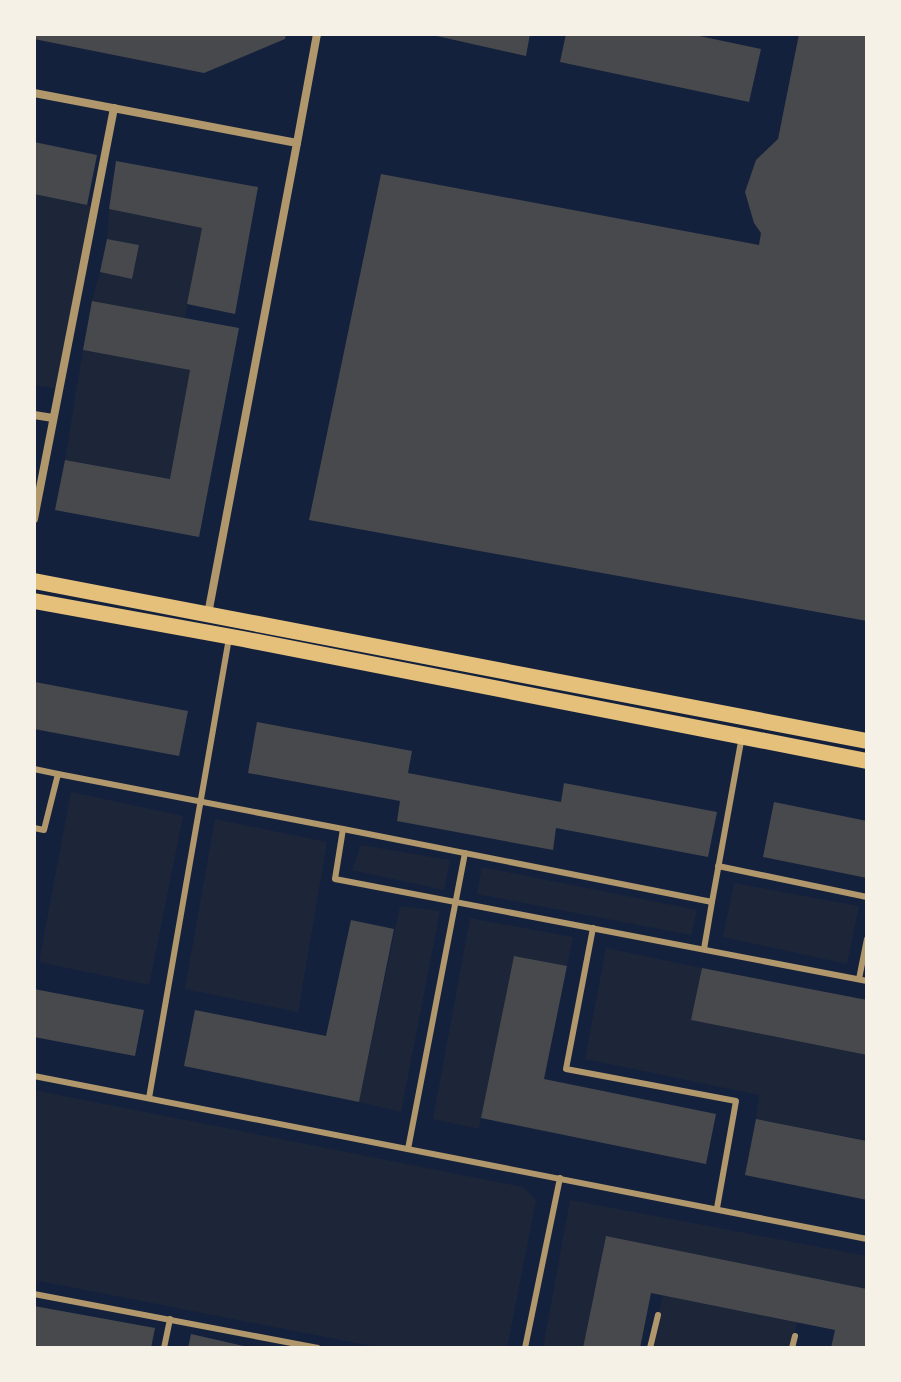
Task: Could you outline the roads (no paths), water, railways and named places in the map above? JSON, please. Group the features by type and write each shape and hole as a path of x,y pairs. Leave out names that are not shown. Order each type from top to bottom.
{"main road":[{"path":"34,581 867,741"},
{"path":"34,601 867,761"}],"street":[{"path":"208,614 317,34"},
{"path":"34,93 297,143"},
{"path":"34,519 114,108"},
{"path":"34,415 53,418"}],"lane":[{"path":"149,1098 232,619"},
{"path":"704,949 745,716"},
{"path":"34,769 712,902"},
{"path":"34,828 44,830 58,774"},
{"path":"343,829 335,879 863,980 867,939"},
{"path":"408,1149 465,853"},
{"path":"718,866 867,897"},
{"path":"593,928 566,1069 736,1101 717,1208"},
{"path":"34,1076 867,1239"},
{"path":"525,1348 560,1178"},
{"path":"34,1294 318,1348"},
{"path":"650,1348 658,1315"},
{"path":"164,1348 170,1319"},
{"path":"792,1348 795,1336"}]}
